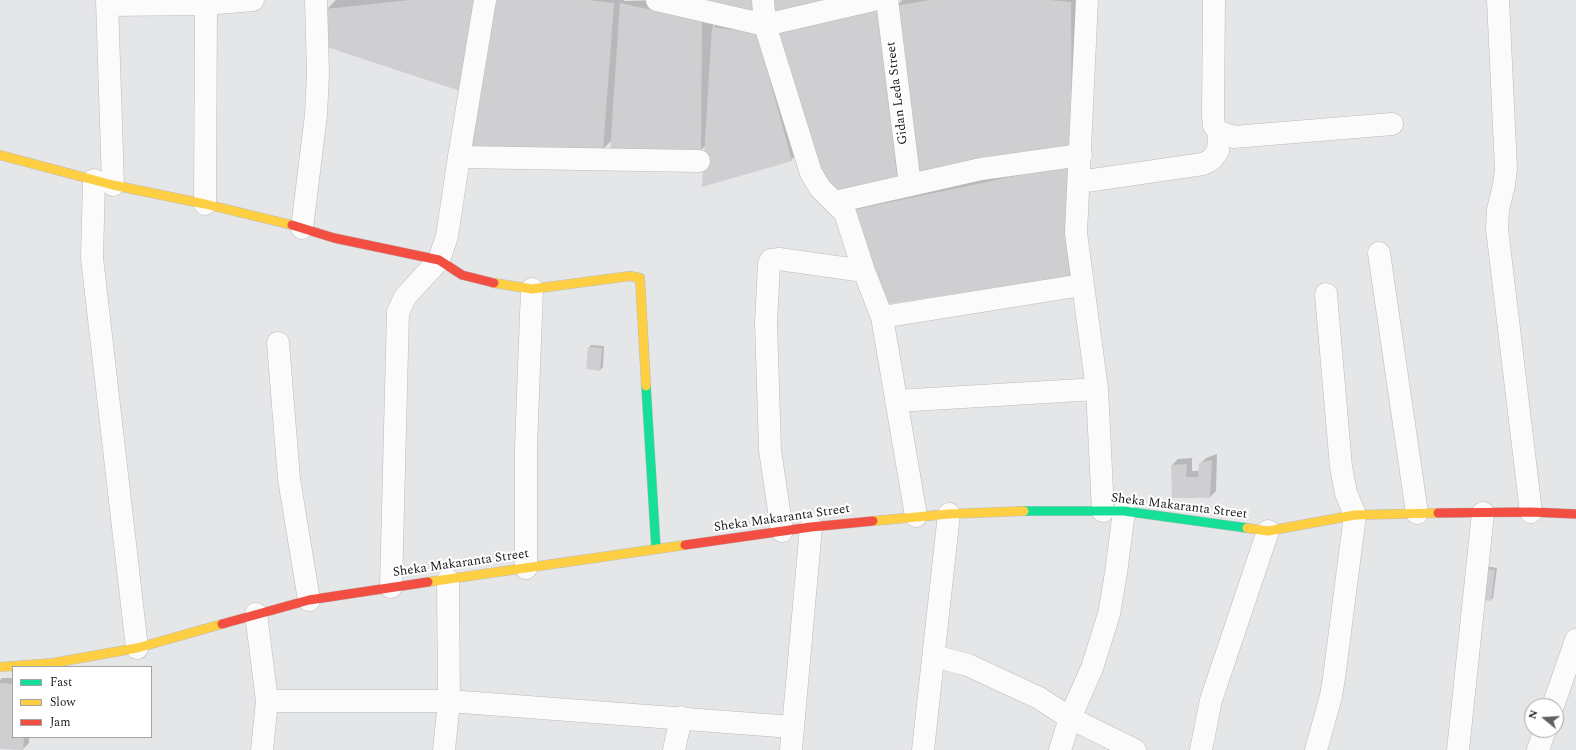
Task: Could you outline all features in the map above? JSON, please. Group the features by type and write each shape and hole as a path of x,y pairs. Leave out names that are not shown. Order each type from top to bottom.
{"street":[{"path":"137,648 92,258 104,182 108,3 206,4 254,0"},
{"path":"302,228 316,115 318,74 316,0"},
{"path":"391,587 398,312 405,297 439,260 447,236 458,157 485,0"},
{"path":"657,0 765,25 873,0"},
{"path":"763,0 765,25 810,172 820,188 845,213 864,271 882,317 916,516"},
{"name":"Gidan Leda Street","path":"887,0 910,186"},
{"path":"1087,0 1076,233 1097,388 1103,511"},
{"path":"1207,0 1223,0"},
{"path":"1214,0 1213,116 1214,126 1220,132 1234,138 1392,124"},
{"path":"1498,0 1506,169 1498,210 1497,229 1531,512"},
{"path":"205,204 206,4"},
{"path":"1079,182 1203,164 1212,160 1218,151 1220,132"},
{"path":"835,202 981,169 1080,155"},
{"path":"0,156 104,182 205,204 302,228 334,238 439,260 462,275 487,282 532,289 630,276 640,278 656,550"},
{"path":"458,157 699,160"},
{"path":"1378,253 1417,512"},
{"path":"782,531 770,450 766,322 769,264 771,260 779,259 864,271"},
{"path":"882,317 1082,285"},
{"path":"526,568 526,447 532,289"},
{"path":"1316,750 1331,696 1334,678 1355,515 1346,493 1341,467 1326,294"},
{"path":"278,343 289,479 309,600"},
{"path":"896,401 1097,388"},
{"name":"Sheka Makaranta Street","path":"13,666 53,663 137,648 309,600 782,531 916,516 1038,511 1124,511 1268,531 1355,515 1417,512 1531,512 1576,514"},
{"path":"1060,750 1070,718 1092,668 1108,614 1116,573 1124,511"},
{"path":"1458,750 1483,513"},
{"path":"923,750 949,514"},
{"path":"791,750 811,527"},
{"path":"1201,750 1211,700 1268,531"},
{"path":"444,750 449,701 448,580"},
{"path":"256,614 267,701 262,750"},
{"path":"1556,698 1576,640"},
{"path":"934,656 968,665 1039,698 1070,718 1134,750"},
{"name":"Sheka Makaranta Street","path":"0,667 12,666"},
{"path":"267,701 449,701 681,717 792,727"},
{"path":"674,750 681,717"}],"building":[{"path":"410,0 474,0 460,91 327,47 326,9"},
{"path":"494,0 587,0 614,3 603,151 469,148"},
{"path":"697,0 754,0 754,13"},
{"path":"773,0 833,0 772,13"},
{"path":"930,0 1049,0 1071,2 1072,146 917,175 895,6"},
{"path":"620,3 702,21 701,151 610,152"},
{"path":"880,7 897,180 837,192 819,173 776,32"},
{"path":"712,27 757,33 792,161 702,187"},
{"path":"1072,164 1065,235 1070,276 888,304 853,210"},
{"path":"588,347 602,348 600,371 586,369"},
{"path":"1212,460 1210,498 1172,498 1171,465 1187,464 1186,477 1198,477 1199,463"},
{"path":"1481,568 1495,570 1491,601 1479,600"},
{"path":"0,683 12,684 12,738 24,738 23,750 0,749"}],"traffic: fast":[{"path":"646,386 656,549"},
{"path":"1024,511 1124,511 1247,528"}],"traffic: slow":[{"path":"0,155 113,185 205,204 292,225"},
{"path":"494,283 532,289 630,276 640,278 646,386"},
{"path":"873,521 949,514 1024,511"},
{"path":"1247,528 1268,531 1355,515 1438,513"},
{"path":"428,582 685,545"},
{"path":"13,666 53,663 137,648 222,624"},
{"path":"0,667 12,666"}],"traffic: jam":[{"path":"292,225 334,238 439,260 462,275 494,283"},
{"path":"1438,513 1531,512 1576,514"},
{"path":"685,545 811,527 873,521"},
{"path":"222,624 309,600 428,582"}]}
